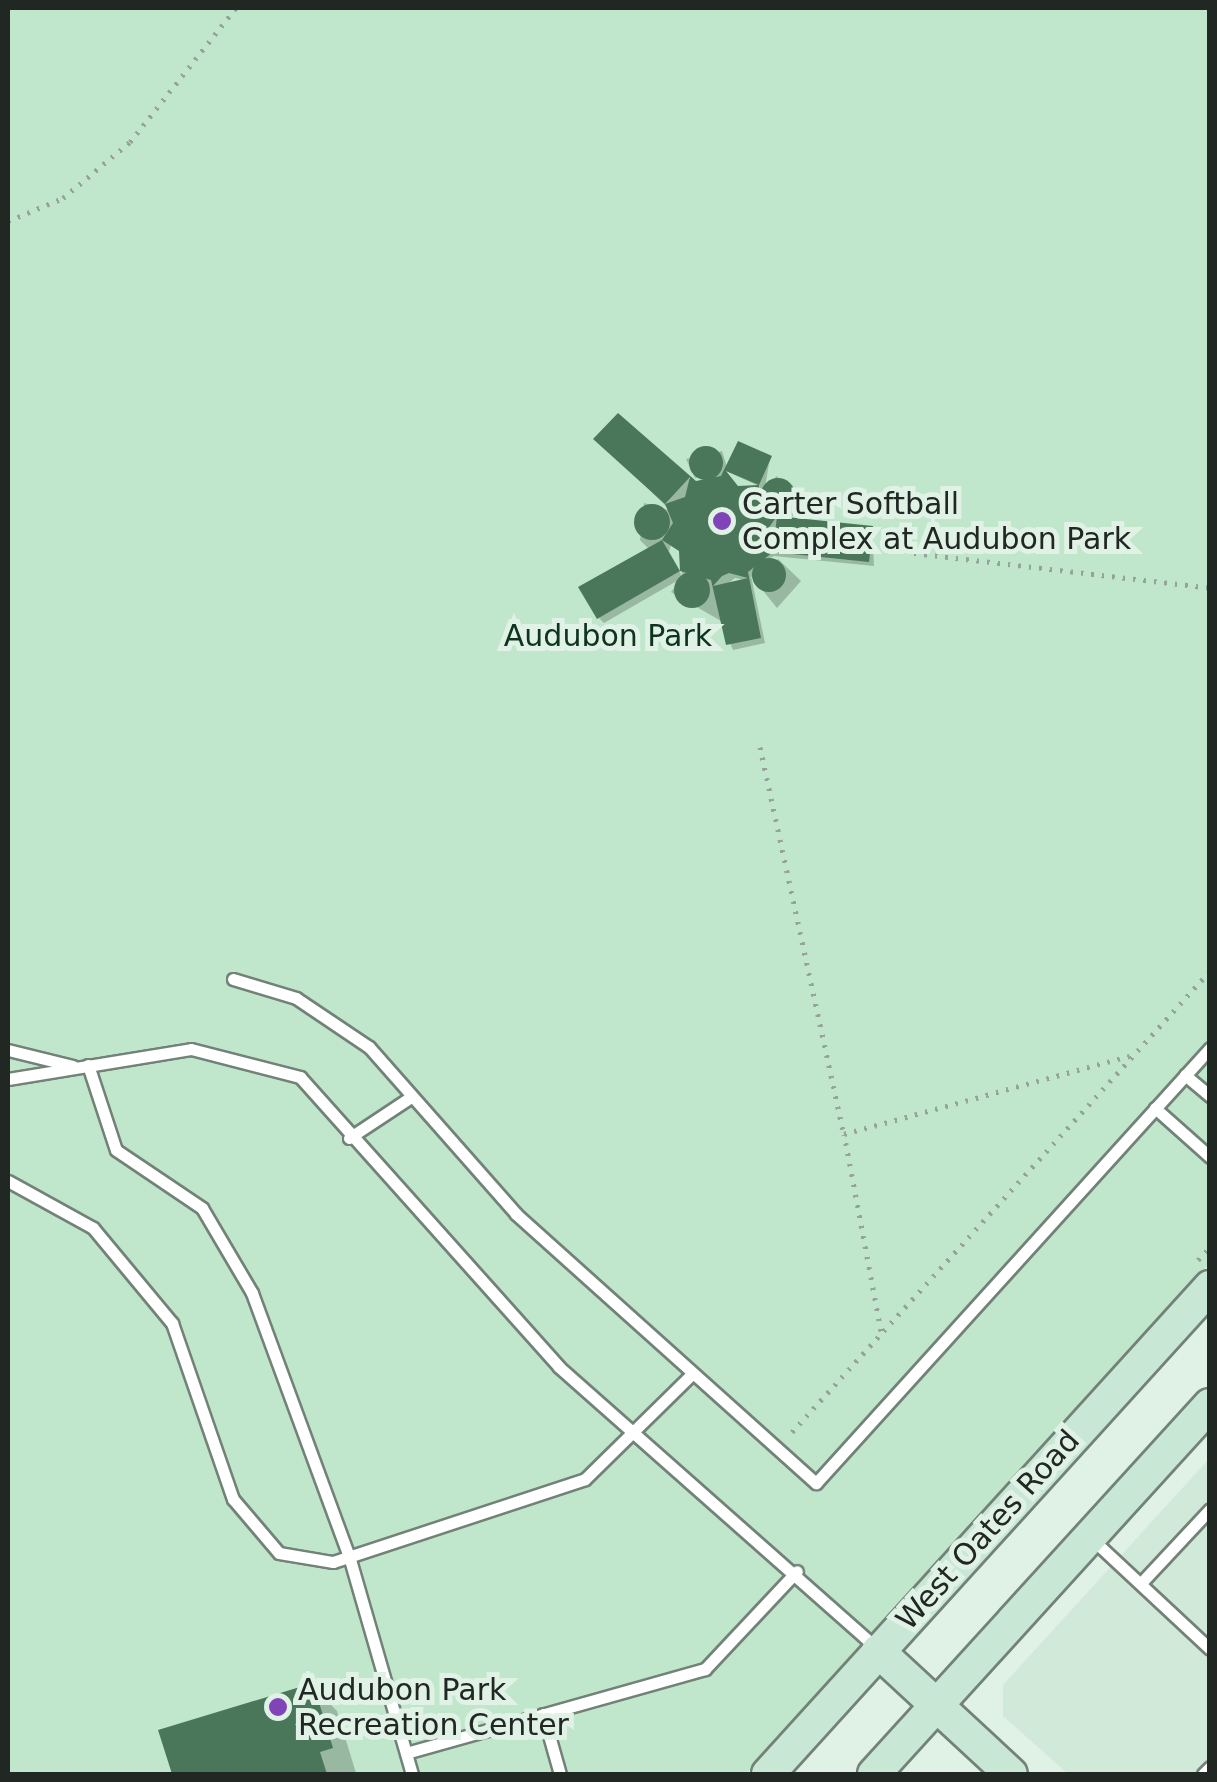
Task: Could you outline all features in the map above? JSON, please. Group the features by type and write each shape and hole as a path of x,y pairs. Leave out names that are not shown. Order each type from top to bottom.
{"main road":[{"name":"West Oates Road","path":"768,1774 1210,1286"},
{"path":"874,1774 1210,1405"},
{"path":"878,1650 1011,1774"}],"lane":[{"path":"233,979 296,998 340,1024 516,1214 816,1483 1210,1048"},
{"path":"8,1078 191,1049 300,1077 350,1138 559,1367 797,1571 878,1650"},
{"path":"8,1050 83,1066"},
{"path":"83,1066 116,1150 202,1208 252,1293 349,1556 412,1774"},
{"path":"1186,1075 1210,1096"},
{"path":"350,1138 411,1097"},
{"path":"1155,1108 1210,1156"},
{"path":"8,1181 94,1228 172,1323 233,1499 279,1554 349,1556 586,1479 638,1434 694,1373"},
{"path":"1141,1584 1210,1509"},
{"path":"1090,1537 1210,1649"},
{"path":"406,1753 704,1669 797,1571"},
{"path":"543,1714 560,1774"},
{"path":"1202,1774 1210,1767"}],"path":[{"path":"8,221 63,198 130,142 236,8"},
{"path":"914,553 1210,588"},
{"path":"760,747 844,1134 882,1331"},
{"path":"792,1432 1210,971"},
{"path":"844,1134 1132,1055"}],"shaded area":[{"path":"1209,1459 1209,1774 1068,1774 1003,1716 1003,1685"}],"green space":[{"name":"Audubon Park","path":"8,8 1209,8 1209,1264 746,1774 8,1774"}],"building":[{"path":"618,413 696,481 721,476 738,441 772,456 759,485 760,505 777,516 765,533 773,552 748,572 761,638 726,645 711,580 680,571 679,551 662,540 673,523 665,504 593,439","holes":["726,471 759,485 738,486","690,477 685,497 665,504","729,573 748,578 713,586"]},
{"path":"706,446 718,451 723,463 718,475 706,480 694,475 689,463 694,451"},
{"path":"778,478 790,483 795,495 790,507 778,512 766,507 761,495 766,483"},
{"path":"652,504 665,509 670,522 665,535 652,540 639,535 634,522 639,509"},
{"path":"777,516 873,526 869,562 773,552"},
{"path":"662,540 680,571 597,619 578,587"},
{"path":"769,558 781,563 786,575 781,587 769,592 757,587 752,575 757,563"},
{"path":"692,572 705,577 710,590 705,603 692,608 679,603 674,590 679,577"},
{"name":"Audubon Park Recreation Center","path":"313,1683 333,1748 320,1752 327,1774 172,1774 158,1730"}],"place":[{"name":"Carter Softball Complex at Audubon Park","path":"722,521"},
{"name":"Audubon Park Recreation Center","path":"278,1707"}]}
